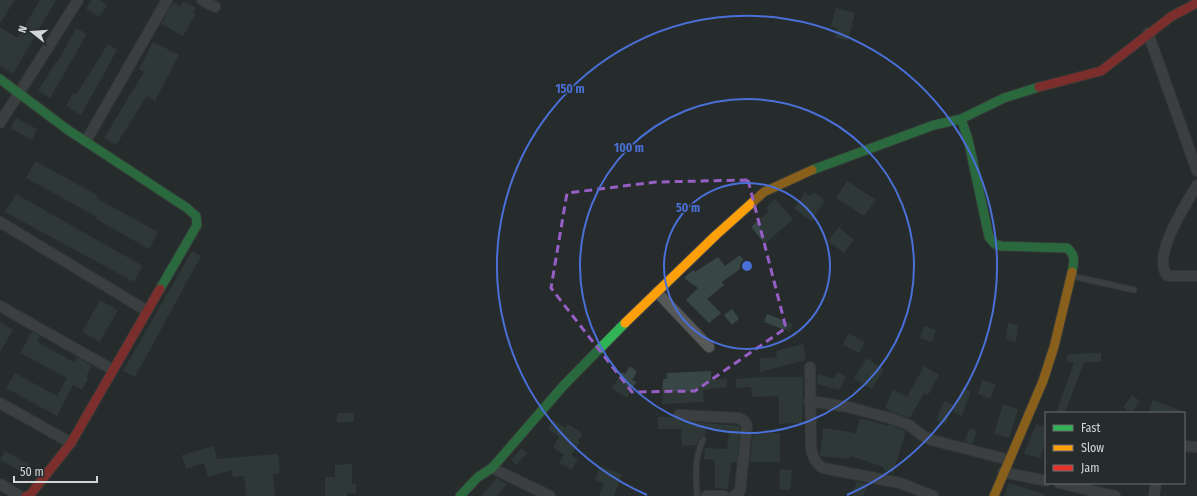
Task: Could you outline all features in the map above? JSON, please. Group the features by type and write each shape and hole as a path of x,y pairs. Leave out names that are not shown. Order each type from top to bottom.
{"street":[{"path":"0,123 78,0"},
{"path":"86,141 167,0"},
{"path":"202,0 215,7"},
{"path":"460,496 478,477 492,468 564,385 657,292 716,234 764,192 809,171 867,149 934,125 961,119 1004,98 1052,83 1100,71 1148,33 1178,12 1197,3"},
{"path":"1148,33 1197,171"},
{"path":"0,79 86,141 187,208 196,216 197,225 70,443 30,495 26,496"},
{"path":"961,119 969,146 989,237 994,244 1000,246 1041,246 1067,248 1072,252 1075,259 1050,361 1037,398 1008,460 994,496"},
{"path":"1197,185 1174,224 1164,253 1163,266 1168,276 1197,276"},
{"path":"0,222 147,311"},
{"path":"657,292 709,346"},
{"path":"0,306 113,370"},
{"path":"810,367 809,401 811,448 812,456 817,464 823,468 900,484 933,496"},
{"path":"809,401 848,407 893,419 909,425 923,436 932,440 1008,460"},
{"path":"0,403 70,443"},
{"path":"679,415 739,418 747,425 740,491 734,496"},
{"path":"1185,446 1197,447"},
{"path":"492,468 550,496"},
{"path":"1003,472 1045,480"},
{"path":"0,484 20,496"},
{"path":"1063,484 1115,496"},
{"path":"1154,496 1156,484"},
{"path":"706,496 724,496"}],"lane":[{"path":"1071,276 1134,290"},
{"path":"697,496 696,470 699,447 703,440"}],"highlighted area":[{"path":"748,180 786,328 695,391 632,392 551,288 567,193 656,182"}],"building":[{"path":"0,0 15,0 0,23"},
{"path":"40,0 56,0 13,74 0,66 0,27 18,37"},
{"path":"92,0 100,0 107,5 99,17 86,9"},
{"path":"183,1 196,8 193,12 196,14 183,36 161,24 173,2 180,6"},
{"path":"836,8 855,13 848,40 835,38 837,28 831,26"},
{"path":"76,28 87,34 50,98 38,91 56,62 57,63"},
{"path":"153,42 179,55 155,101 147,96 116,145 104,138 144,72 139,69"},
{"path":"108,44 117,50 81,115 66,106 73,93 76,95"},
{"path":"16,118 37,129 32,140 10,128"},
{"path":"35,161 97,195 96,198 158,232 149,249 96,219 97,217 26,178"},
{"path":"847,181 876,200 864,216 836,198"},
{"path":"805,192 810,196 813,192 825,200 812,221 794,209"},
{"path":"16,194 143,266 134,282 5,212"},
{"path":"775,199 793,219 765,244 751,227 769,211 766,208"},
{"path":"839,227 854,240 844,253 828,241"},
{"path":"192,251 201,256 135,377 123,371"},
{"path":"740,255 747,264 722,282 724,285 707,299 721,313 709,323 686,300 698,288 684,278 693,270 695,272 718,257 725,266"},
{"path":"100,300 118,310 100,342 82,332"},
{"path":"732,309 739,319 732,325 724,315"},
{"path":"767,314 793,324 790,332 764,322"},
{"path":"0,322 13,330 0,352"},
{"path":"1008,323 1018,325 1016,342 1006,340"},
{"path":"924,326 936,330 932,342 920,338"},
{"path":"32,332 40,336 37,342 74,362 77,357 92,366 86,377 88,378 82,390 73,385 57,416 6,388 15,373 57,396 67,378 20,353"},
{"path":"848,333 865,342 859,353 843,345"},
{"path":"803,344 806,360 760,372 760,358 777,357 776,351"},
{"path":"1101,353 1101,362 1084,362 1065,412 1056,412 1074,363 1067,362 1067,355"},
{"path":"866,358 884,369 872,389 854,379"},
{"path":"630,366 637,372 632,380 636,382 627,398 612,388 622,372 625,374"},
{"path":"924,366 939,375 928,395 924,393 910,418 892,412 885,407 893,390 907,397"},
{"path":"711,371 711,380 727,378 727,387 703,390 704,402 662,404 663,379 667,379 667,373"},
{"path":"838,372 846,377 839,390 817,384 818,374 834,379"},
{"path":"760,377 803,377 802,423 779,424 779,396 752,397 751,387 736,388 736,379"},
{"path":"982,380 996,384 990,399 978,394"},
{"path":"962,388 971,391 962,416 953,412"},
{"path":"1132,395 1140,401 1132,412 1123,407"},
{"path":"1153,400 1184,412 1148,412"},
{"path":"944,401 953,405 946,424 936,420"},
{"path":"1003,404 1018,409 1009,438 994,434"},
{"path":"337,413 354,413 354,422 337,422"},
{"path":"658,417 673,417 679,421 740,426 737,462 732,462 727,489 715,488 715,460 704,459 705,448 727,449 729,430 705,429 705,437 700,437 696,445 682,446 681,429 658,429"},
{"path":"860,418 888,426 888,424 906,431 893,473 883,470 884,467 850,456 850,459 820,456 823,428 856,433"},
{"path":"553,420 565,428 568,424 583,434 578,441 580,442 571,455 578,459 572,470 559,463 564,455 553,447 559,437 548,429"},
{"path":"1036,424 1045,427 1045,440 1041,458 1024,454"},
{"path":"970,428 977,431 972,444 964,441"},
{"path":"780,433 780,462 750,462 753,435"},
{"path":"214,446 217,459 278,454 280,473 273,474 275,496 246,496 244,476 233,477 232,470 208,477 204,463 186,469 182,455"},
{"path":"521,448 527,453 516,465 511,460"},
{"path":"5,451 30,465 26,474 0,460"},
{"path":"352,464 352,484 356,484 356,493 347,493 347,496 325,496 325,477 335,477 335,465"},
{"path":"600,466 622,474 614,496 599,496 604,483 595,480"},
{"path":"780,469 792,470 790,490 779,489"},
{"path":"497,478 507,484 497,496 481,496"},
{"path":"857,481 867,485 863,496 852,496"},
{"path":"1009,483 1044,494 1044,496 1004,496"}],"traffic: fast":[{"path":"0,79 68,130 187,208 196,216 197,225 160,289"},
{"path":"812,170 934,125 961,119 1004,98 1039,87"},
{"path":"961,119 968,139 989,237 995,244 1001,246 1067,248 1073,256 1074,262 1072,272"},
{"path":"460,496 478,477 492,468 564,385 625,323"}],"traffic: slow":[{"path":"625,323 716,235 764,192 812,170"},
{"path":"994,496 1043,381 1054,347 1072,272"}],"traffic: jam":[{"path":"1039,87 1101,71 1172,16 1197,3"},
{"path":"26,496 30,495 71,443 160,289"}]}
